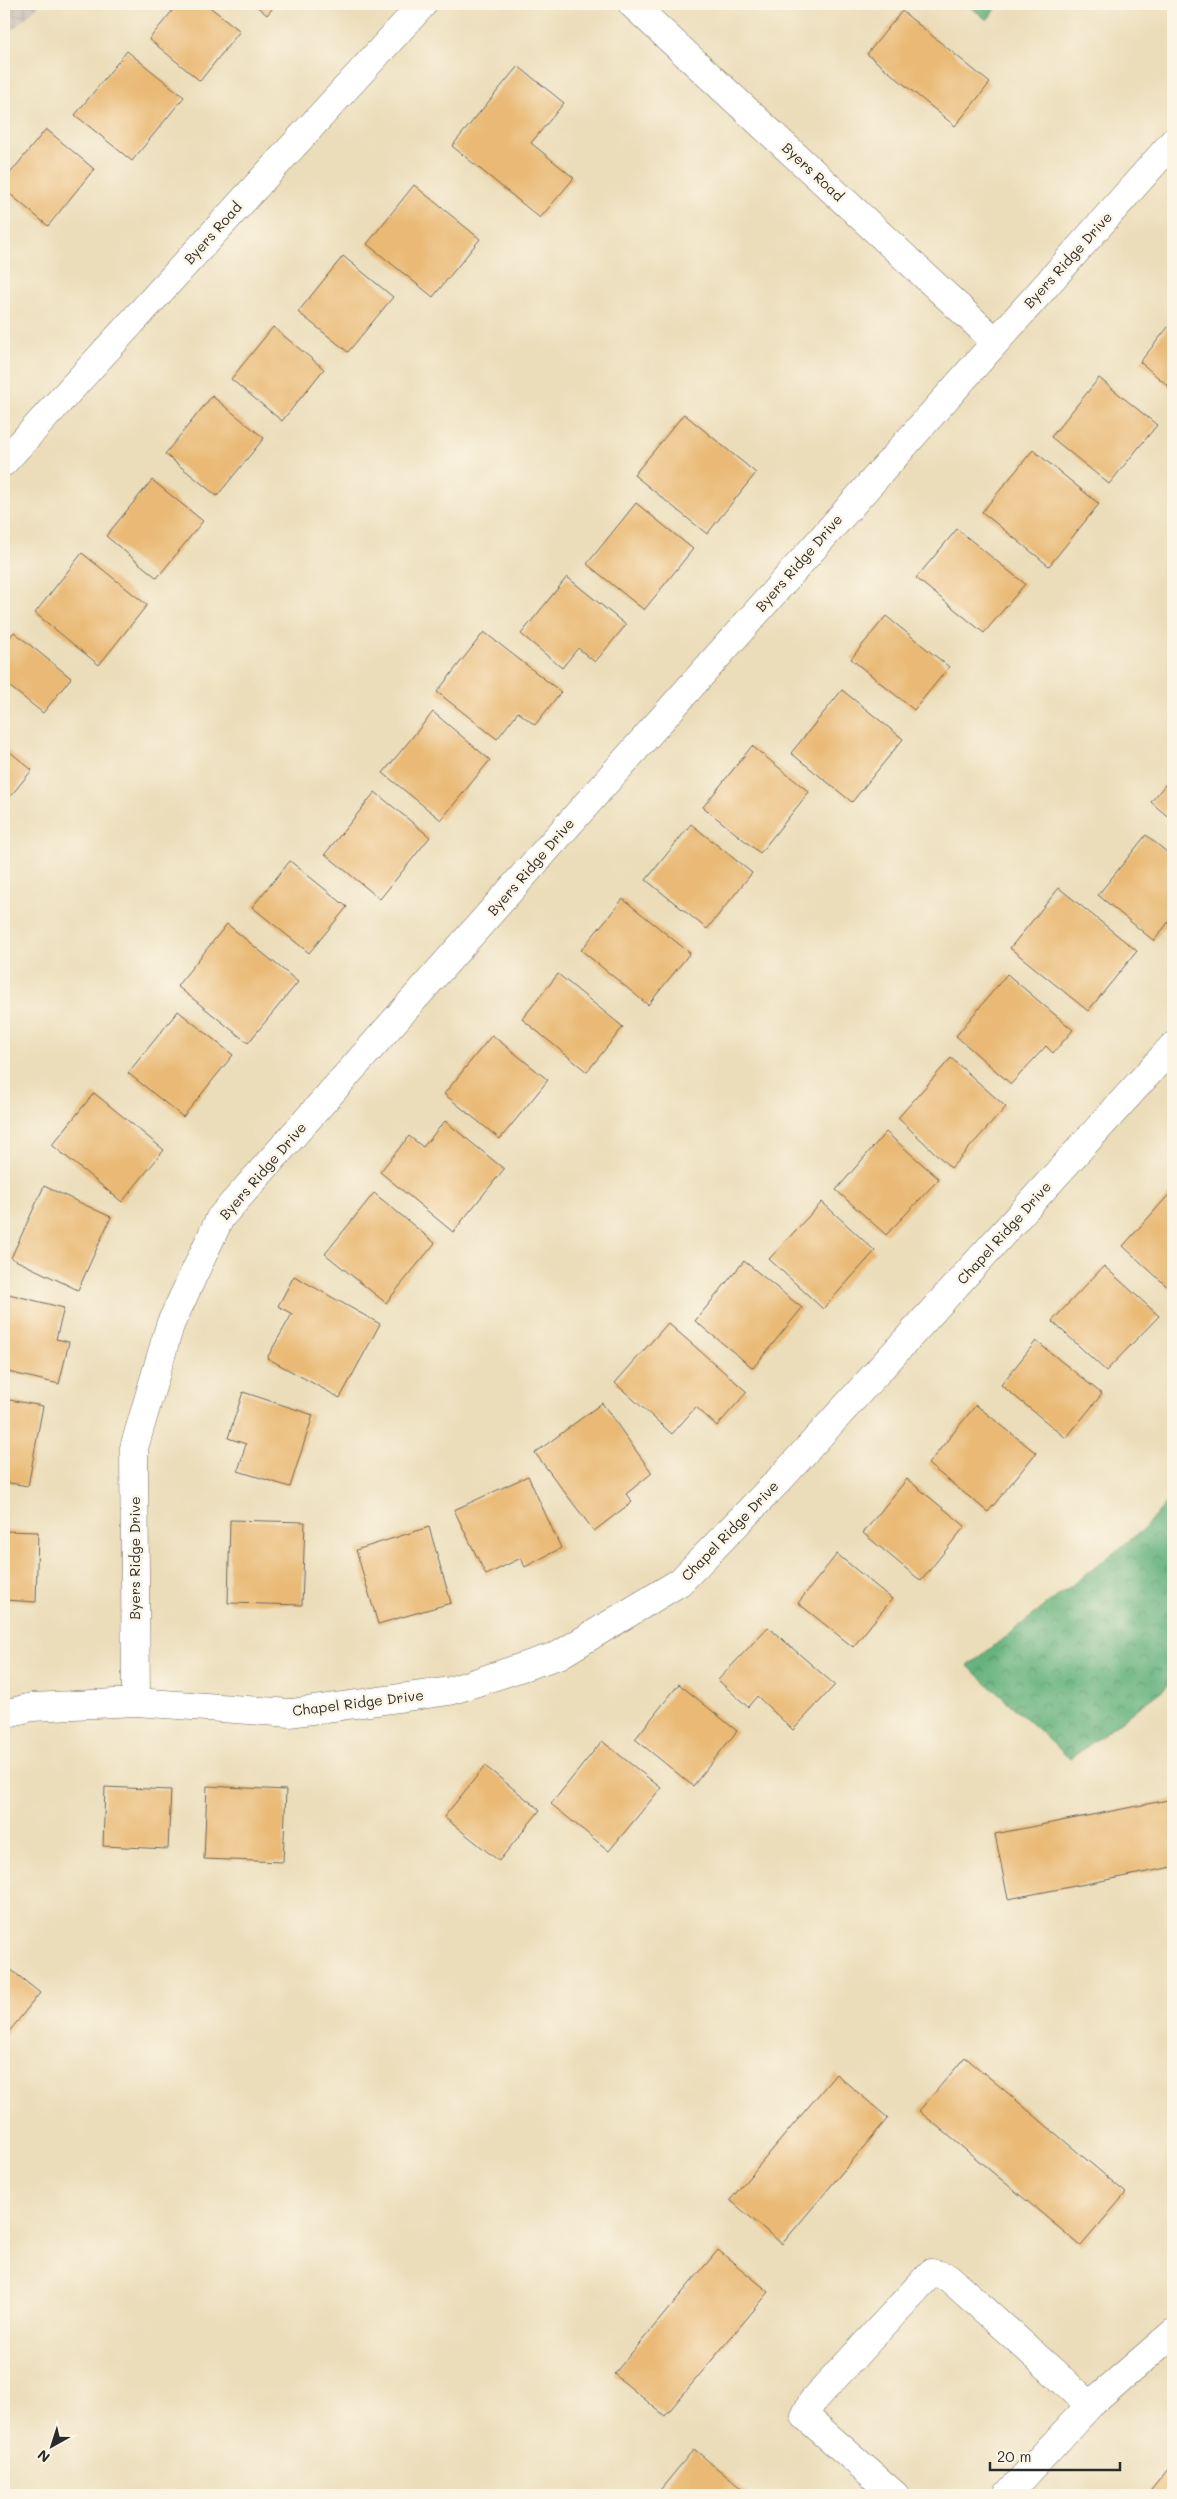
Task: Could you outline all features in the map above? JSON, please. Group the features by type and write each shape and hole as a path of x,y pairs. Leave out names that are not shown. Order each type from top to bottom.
{"street":[{"name":"Byers Road","path":"4,462 423,4"},
{"name":"Byers Road","path":"632,4 995,341"},
{"name":"Byers Ridge Drive","path":"136,1702 134,1448 170,1324 220,1218 1173,142"},
{"name":"Chapel Ridge Drive","path":"4,1714 32,1707 136,1702 291,1713 450,1691 559,1655 680,1582 782,1477 1173,1046"},
{"path":"895,2495 805,2416 812,2402 931,2273 948,2277 1090,2405"},
{"path":"1007,2495 1090,2405 1173,2333"}],"shaded area":[{"path":"4,4 40,4 4,38"}],"green space":[{"path":"967,4 1000,4 987,20"},
{"path":"1173,1495 1173,1682 1070,1759 968,1666 1144,1529"}],"building":[{"path":"178,4 206,4 240,31 200,81 149,39"},
{"path":"254,4 276,4 267,15"},
{"path":"902,11 990,83 955,126 867,54"},
{"path":"127,51 184,97 132,161 75,115"},
{"path":"518,66 564,103 531,143 574,178 540,218 452,146"},
{"path":"46,129 94,169 48,226 4,189 4,181"},
{"path":"414,185 480,239 433,297 367,244"},
{"path":"343,256 393,297 348,352 298,312"},
{"path":"1173,321 1173,390 1140,362"},
{"path":"273,327 324,369 282,421 231,379"},
{"path":"1099,378 1157,425 1109,484 1051,437"},
{"path":"212,396 264,438 217,496 165,454"},
{"path":"684,414 756,473 707,534 634,475"},
{"path":"1033,450 1099,504 1049,566 982,512"},
{"path":"152,480 203,521 157,578 106,536"},
{"path":"636,503 693,549 644,610 587,564"},
{"path":"957,529 1025,584 984,633 916,578"},
{"path":"82,553 147,605 99,665 35,613"},
{"path":"567,577 626,625 595,662 578,648 562,668 521,634"},
{"path":"886,616 949,667 914,710 851,659"},
{"path":"14,632 71,678 43,713 4,682 4,645"},
{"path":"484,632 561,692 535,725 518,712 497,739 437,692"},
{"path":"842,690 903,739 852,802 791,753"},
{"path":"433,712 490,760 441,820 383,773"},
{"path":"752,746 809,792 760,853 703,807"},
{"path":"4,747 32,770 4,804"},
{"path":"1173,775 1173,821 1151,802"},
{"path":"375,792 430,837 380,899 325,854"},
{"path":"691,824 752,873 707,929 646,880"},
{"path":"1146,835 1173,857 1173,916 1154,941 1098,895"},
{"path":"290,861 347,907 309,953 252,907"},
{"path":"1059,888 1137,951 1088,1011 1010,948"},
{"path":"623,899 690,953 648,1005 581,950"},
{"path":"227,924 298,982 248,1043 177,986"},
{"path":"558,974 623,1027 587,1072 522,1019"},
{"path":"1007,974 1073,1030 1053,1053 1046,1046 1011,1084 956,1036"},
{"path":"178,1011 233,1055 183,1117 128,1073"},
{"path":"492,1035 548,1080 500,1139 444,1094"},
{"path":"951,1058 1006,1107 951,1168 898,1118"},
{"path":"94,1093 164,1150 122,1202 52,1145"},
{"path":"445,1121 504,1169 453,1232 380,1172 409,1136 423,1147"},
{"path":"886,1132 939,1179 886,1235 836,1190"},
{"path":"44,1186 111,1217 78,1290 11,1258"},
{"path":"1173,1190 1173,1292 1123,1246"},
{"path":"374,1193 435,1243 386,1303 325,1254"},
{"path":"822,1202 875,1251 823,1309 769,1259"},
{"path":"744,1261 802,1308 753,1368 695,1321"},
{"path":"1104,1266 1159,1316 1106,1371 1052,1321"},
{"path":"294,1276 380,1324 340,1398 267,1358 292,1314 278,1306"},
{"path":"5,1293 64,1308 56,1339 69,1342 59,1384 4,1371"},
{"path":"668,1323 747,1392 717,1426 696,1407 672,1434 615,1383"},
{"path":"1036,1341 1102,1394 1066,1438 1001,1385"},
{"path":"243,1392 313,1415 290,1487 238,1471 246,1444 228,1438"},
{"path":"4,1399 43,1406 28,1486 4,1482"},
{"path":"602,1403 652,1473 626,1494 632,1502 594,1531 535,1453"},
{"path":"976,1405 1036,1453 988,1512 928,1464"},
{"path":"528,1476 561,1548 525,1567 521,1558 486,1575 454,1510"},
{"path":"907,1479 965,1526 921,1581 863,1533"},
{"path":"230,1520 305,1522 302,1605 228,1603"},
{"path":"429,1527 451,1603 378,1624 356,1550"},
{"path":"4,1531 38,1532 36,1602 4,1600"},
{"path":"837,1554 892,1599 853,1647 798,1603"},
{"path":"768,1627 835,1685 793,1730 757,1696 748,1707 718,1680"},
{"path":"679,1684 737,1731 693,1786 635,1739"},
{"path":"602,1741 661,1788 609,1851 551,1804"},
{"path":"485,1766 540,1810 499,1861 444,1817"},
{"path":"207,1786 286,1790 283,1862 204,1859"},
{"path":"105,1787 171,1790 168,1849 103,1846"},
{"path":"1173,1799 1173,1867 1008,1899 995,1834"},
{"path":"4,1964 40,1993 4,2038"},
{"path":"965,2057 1126,2193 1081,2246 919,2111"},
{"path":"836,2074 888,2118 782,2244 730,2200"},
{"path":"718,2250 769,2292 665,2416 614,2374"},
{"path":"694,2449 749,2495 656,2495"},
{"path":"1173,2463 1173,2495 1147,2495"}]}
